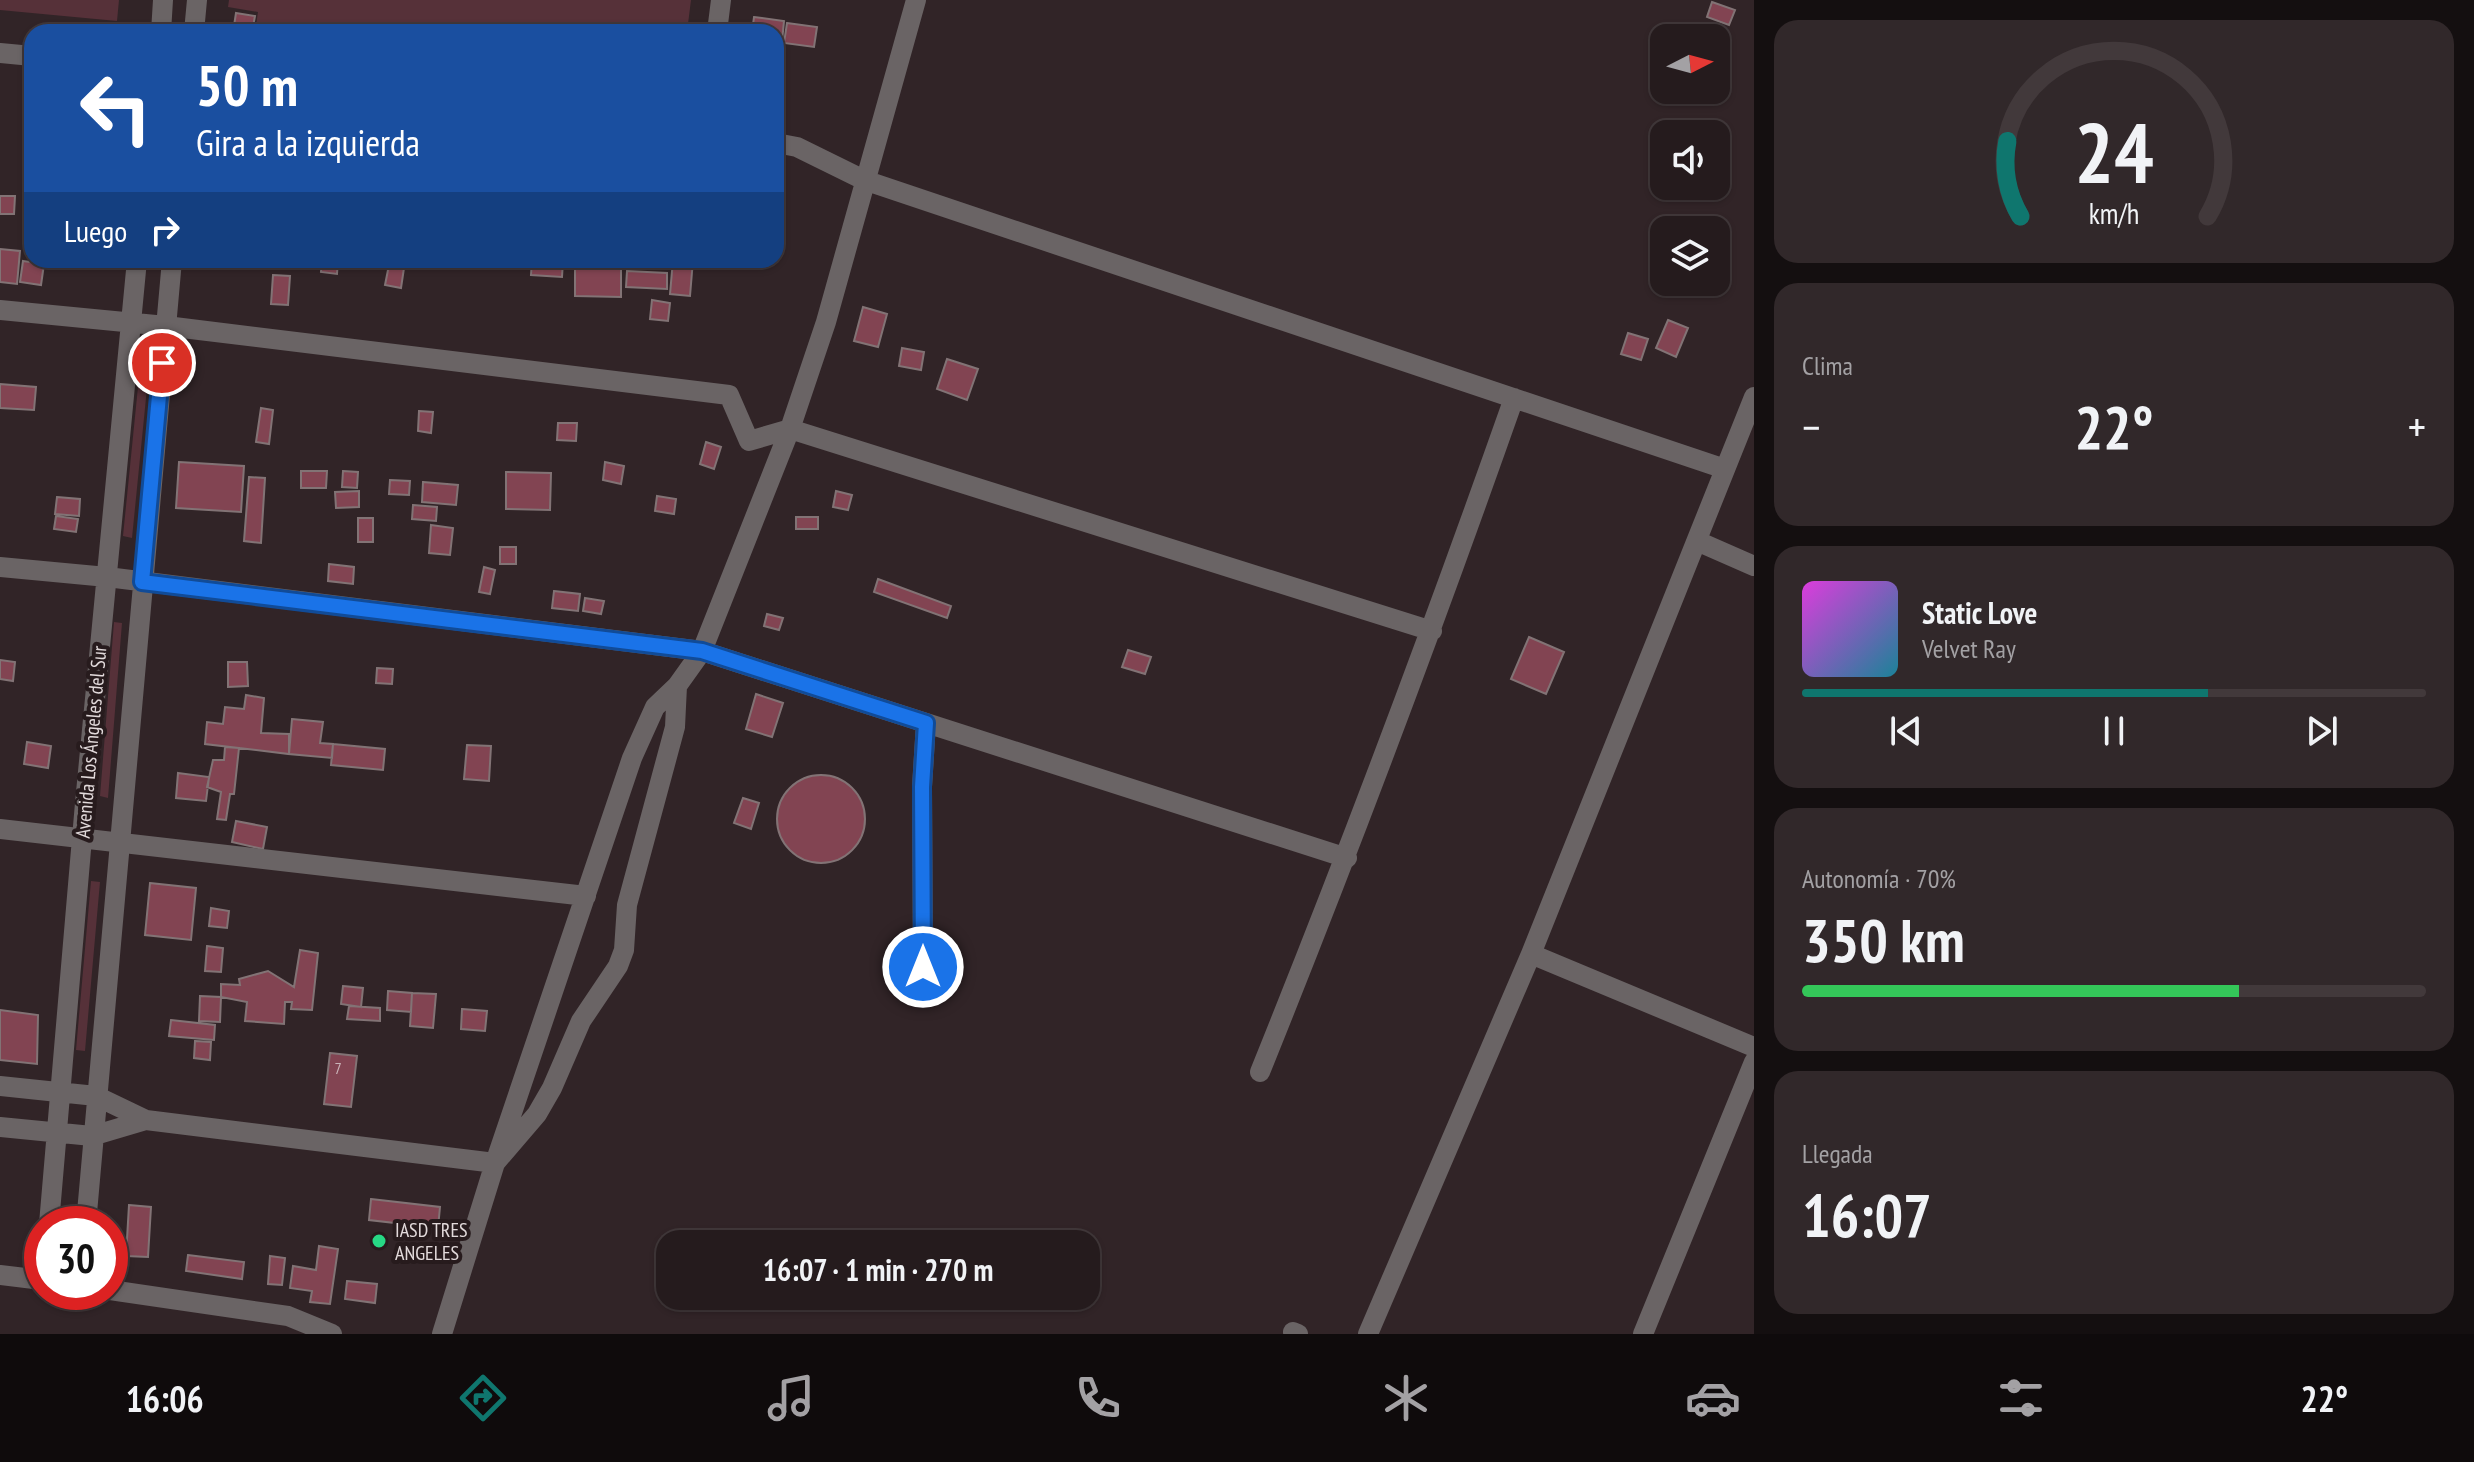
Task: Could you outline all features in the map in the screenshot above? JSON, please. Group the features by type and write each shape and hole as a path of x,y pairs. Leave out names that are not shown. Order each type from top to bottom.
{"street":[{"path":"162,24 163,0"},
{"path":"195,24 197,0"},
{"path":"718,24 721,0"},
{"path":"442,1334 495,1163 632,758 655,707 677,686 702,651 790,429 826,322 916,0"},
{"path":"0,53 24,55"},
{"path":"784,145 797,147 864,180 1725,469"},
{"name":"Avenida Los Ángeles del Sur","path":"50,1206 136,268"},
{"name":"Avenida Los Ángeles del Sur","path":"87,1206 171,268"},
{"path":"0,310 166,326 729,395 749,441 790,429 1432,631"},
{"path":"1368,1334 1531,954 1754,397"},
{"path":"1260,1072 1347,858 1432,631 1514,398"},
{"path":"1697,541 1754,566"},
{"path":"0,567 107,577 702,651 1347,858"},
{"path":"495,1163 537,1114 552,1088 581,1021 618,966 624,950 627,905 675,727 677,686"},
{"path":"923,967 922,787 926,723"},
{"path":"0,829 586,896"},
{"path":"1531,954 1754,1047"},
{"path":"1643,1334 1754,1062"},
{"path":"0,1086 96,1096 146,1120 495,1163"},
{"path":"0,1127 92,1136 146,1120"},
{"path":"0,1275 24,1278"},
{"path":"128,1293 288,1316 332,1334"}],"shaded area":[{"path":"0,0 119,0 117,21 0,10"},
{"path":"229,0 691,0 688,24 256,24 258,12 228,7"},
{"path":"140,367 149,368 132,538 123,536"},
{"path":"114,622 122,623 108,798 100,796"},
{"path":"91,881 100,882 85,1051 76,1050"}],"building":[{"path":"1712,2 1735,10 1729,24 1707,17"},
{"path":"236,13 255,16 254,24 234,24"},
{"path":"754,17 784,21 784,24 753,24"},
{"path":"787,23 817,27 814,47 784,43"},
{"path":"0,196 15,196 14,214 0,214"},
{"path":"0,249 20,251 17,284 0,282"},
{"path":"23,261 24,268 43,268 41,285 20,282"},
{"path":"321,268 337,268 337,274 321,272"},
{"path":"388,268 404,268 401,288 385,285"},
{"path":"531,268 563,268 562,277 531,275"},
{"path":"575,268 621,268 621,297 575,296"},
{"path":"672,268 692,268 690,296 670,294"},
{"path":"627,271 667,273 667,289 626,287"},
{"path":"273,275 290,276 288,305 271,304"},
{"path":"652,300 670,303 668,321 650,319"},
{"path":"863,307 887,314 878,347 854,341"},
{"path":"1668,320 1688,328 1676,357 1656,348"},
{"path":"1628,333 1648,339 1641,360 1621,354"},
{"path":"902,348 924,352 921,370 899,366"},
{"path":"947,359 978,369 967,400 937,389"},
{"path":"0,384 36,387 34,410 0,408"},
{"path":"261,408 273,410 269,444 256,442"},
{"path":"419,411 433,412 431,433 418,431"},
{"path":"558,423 577,423 576,441 557,440"},
{"path":"706,442 721,447 714,469 700,464"},
{"path":"179,462 244,466 241,512 176,508"},
{"path":"605,462 624,466 621,484 603,480"},
{"path":"301,471 327,471 326,488 301,488"},
{"path":"343,471 358,472 357,488 342,487"},
{"path":"506,472 551,473 550,510 506,509"},
{"path":"249,477 265,478 261,543 244,541"},
{"path":"390,480 410,481 409,495 389,494"},
{"path":"423,482 458,485 456,505 422,502"},
{"path":"359,491 359,507 336,508 335,492"},
{"path":"836,491 852,495 848,510 833,507"},
{"path":"657,496 676,499 674,514 655,511"},
{"path":"57,497 80,499 79,516 55,514"},
{"path":"413,505 437,507 436,521 412,519"},
{"path":"56,516 78,519 76,532 54,529"},
{"path":"796,517 818,517 818,529 796,529"},
{"path":"358,518 373,518 373,542 358,542"},
{"path":"431,525 453,528 450,555 429,553"},
{"path":"500,547 516,547 516,564 500,564"},
{"path":"329,564 354,567 353,584 328,581"},
{"path":"484,567 495,570 490,594 479,592"},
{"path":"878,579 951,606 947,618 874,592"},
{"path":"554,591 580,594 578,611 552,608"},
{"path":"585,598 604,601 601,614 583,611"},
{"path":"767,614 783,618 779,630 764,626"},
{"path":"1529,637 1564,652 1546,694 1511,679"},
{"path":"1128,650 1151,657 1145,674 1122,667"},
{"path":"0,660 15,662 13,681 0,679"},
{"path":"228,662 247,662 248,686 228,687"},
{"path":"377,668 393,669 392,684 376,683"},
{"path":"756,694 783,703 772,737 746,729"},
{"path":"246,695 264,698 261,733 289,734 289,754 205,744 207,722 223,724 225,707 244,709"},
{"path":"292,719 323,722 320,743 333,744 332,758 289,754"},
{"path":"27,742 51,746 48,768 24,764"},
{"path":"333,744 385,749 383,770 331,765"},
{"path":"467,745 491,746 489,781 464,779"},
{"path":"225,747 239,748 234,794 230,794 226,820 217,819 221,792 207,787 213,760 224,760"},
{"path":"178,773 209,777 206,801 176,798"},
{"path":"812,775 830,775 846,782 858,794 865,810 865,828 858,844 846,856 830,863 812,863 796,856 784,844 777,828 777,810 784,794 796,782"},
{"path":"743,798 759,803 751,829 734,823"},
{"path":"236,821 267,827 263,849 232,842"},
{"path":"150,883 196,888 191,940 145,935"},
{"path":"211,908 229,911 227,928 209,926"},
{"path":"207,946 223,948 221,972 205,971"},
{"path":"300,950 318,953 312,1010 291,1009 292,1002 285,1002 284,1024 245,1021 247,1002 221,997 221,984 240,985 239,979 268,971 294,987"},
{"path":"343,986 363,988 361,1007 341,1004"},
{"path":"388,991 412,993 411,1012 387,1010"},
{"path":"412,993 436,994 433,1028 410,1026"},
{"path":"200,996 221,997 220,1022 199,1021"},
{"path":"349,1006 380,1008 380,1021 347,1019"},
{"path":"462,1009 487,1011 485,1031 461,1029"},
{"path":"0,1010 38,1015 37,1064 0,1060"},
{"path":"171,1020 215,1025 214,1040 169,1036"},
{"path":"195,1041 211,1042 210,1060 194,1058"},
{"path":"330,1053 357,1056 351,1107 324,1104"},
{"path":"371,1199 440,1207 438,1228 369,1220"},
{"path":"129,1205 151,1207 148,1257 128,1256"},
{"path":"319,1246 338,1249 330,1304 310,1302 312,1291 290,1288 293,1266 316,1270"},
{"path":"188,1255 244,1262 242,1279 186,1271"},
{"path":"270,1256 285,1258 282,1285 268,1284"},
{"path":"347,1281 377,1284 375,1303 345,1299"}],"place":[{"name":"IASD TRES ANGELES","path":"379,1241"}],"route":[{"path":"162,363 142,582 702,651 926,723 922,787 923,967"}]}
